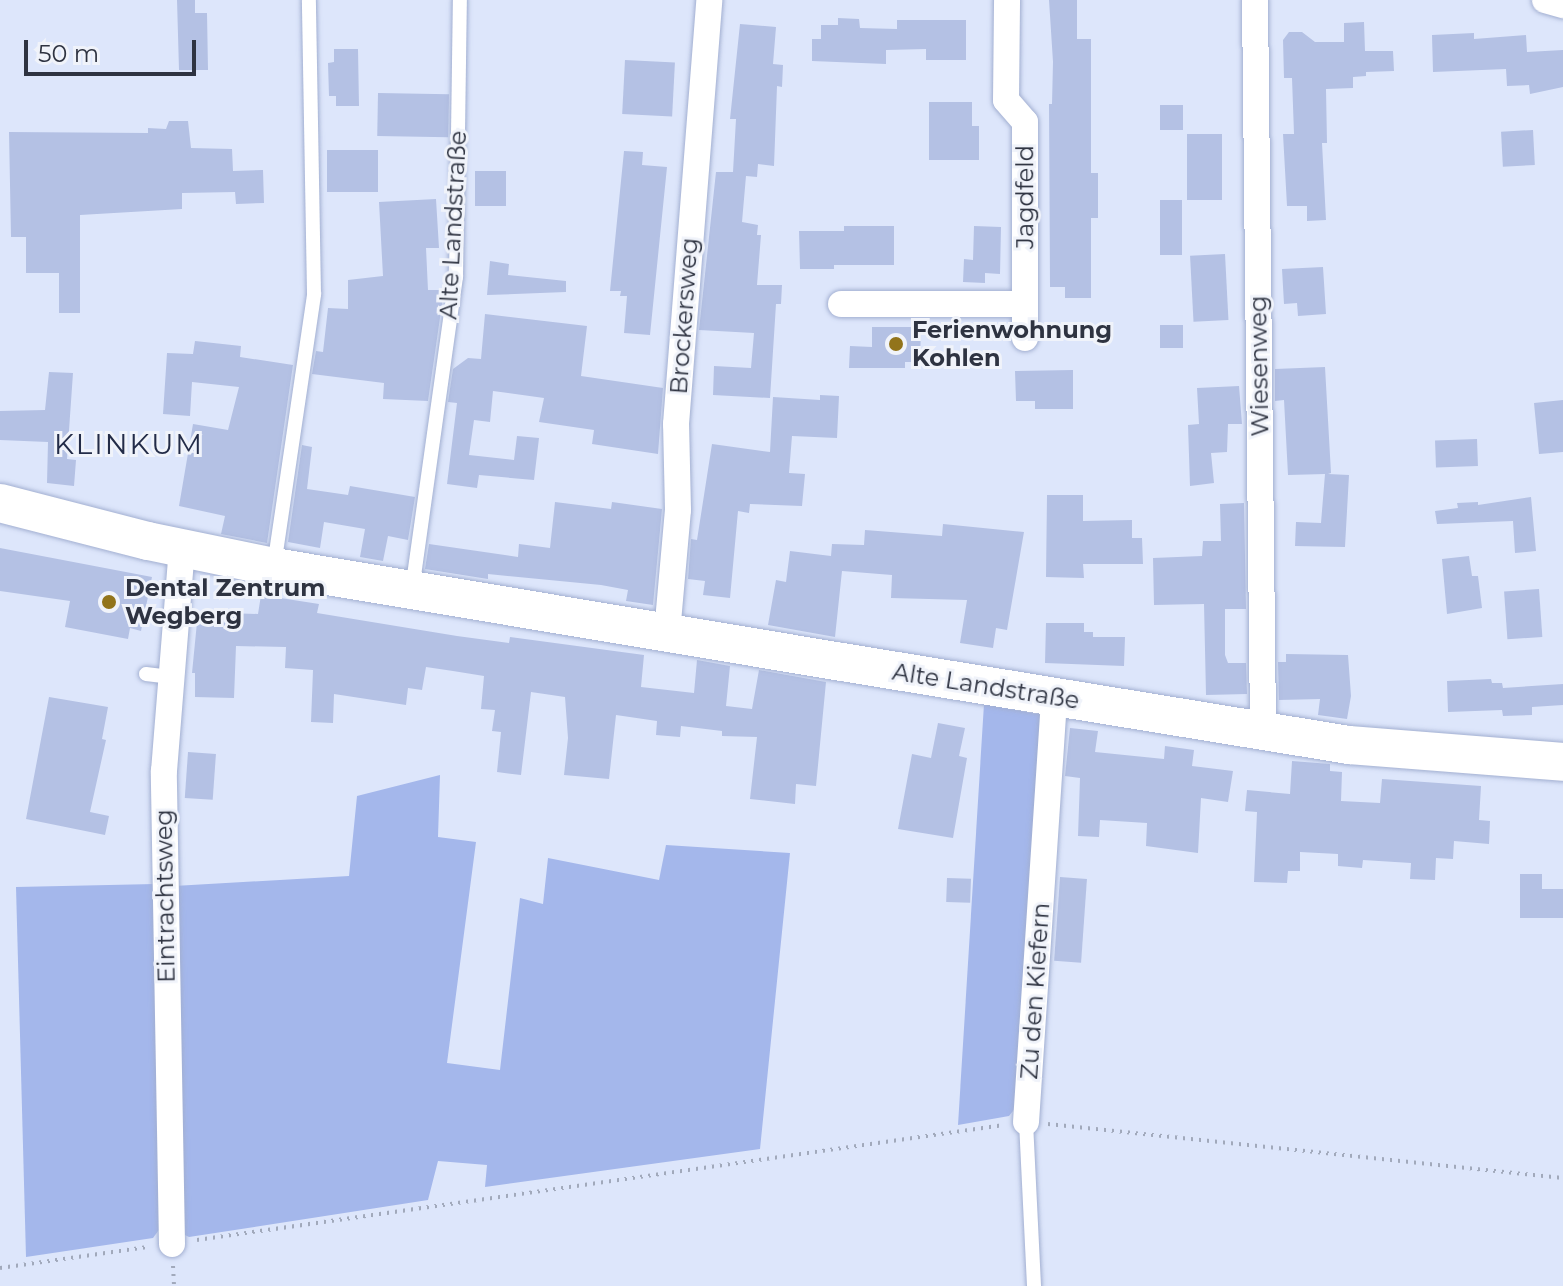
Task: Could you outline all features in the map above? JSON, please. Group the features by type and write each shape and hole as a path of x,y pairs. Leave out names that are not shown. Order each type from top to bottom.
{"main road":[{"name":"Alte Landstraße","path":"0,503 182,549 274,567 1263,732 1436,754 1563,762"}],"street":[{"name":"Brockersweg","path":"667,633 678,510 676,424 709,0"},
{"name":"Jagdfeld","path":"1007,0 1006,100 1025,122 1025,338"},
{"name":"Wiesenweg","path":"1255,0 1263,732"},
{"path":"1545,0 1563,5"},
{"path":"841,304 1025,304"},
{"name":"Eintrachtsweg","path":"172,1244 164,771 182,549"},
{"name":"Zu den Kiefern","path":"1026,1122 1054,697"}],"lane":[{"path":"274,567 314,294 309,0"},
{"name":"Alte Landstraße","path":"412,590 456,277 460,0"},
{"path":"146,674 172,677"},
{"name":"Zu den Kiefern","path":"1026,1122 1034,1286"}],"path":[{"path":"0,1268 1026,1122 1563,1178"}],"shaded area":[{"path":"984,704 1042,715 1020,1102 1009,1116 958,1125"},
{"path":"440,775 438,837 476,842 447,1063 500,1070 520,898 543,904 548,858 659,880 666,845 790,853 760,1149 485,1187 487,1165 438,1161 428,1200 189,1237 177,1231 174,886 349,876 357,796"},
{"path":"155,884 164,1223 153,1238 26,1257 16,887"}],"building":[{"path":"177,0 195,0 195,13 207,13 208,70 179,70"},
{"path":"1049,0 1077,0 1077,39 1091,39 1091,173 1098,173 1098,218 1091,218 1091,298 1065,298 1065,287 1050,287 1049,104 1052,104 1053,62"},
{"path":"838,18 859,19 860,28 897,29 897,20 966,20 966,60 926,60 926,49 886,50 886,64 812,61 812,39 821,39 821,25 838,25"},
{"path":"1364,22 1365,51 1393,51 1394,71 1366,72 1366,76 1353,77 1353,88 1326,89 1327,143 1322,143 1326,220 1307,221 1307,206 1287,206 1283,134 1294,134 1292,78 1284,78 1283,40 1289,32 1302,32 1315,42 1344,42 1344,23"},
{"path":"740,24 776,27 773,64 783,65 782,87 777,86 774,166 758,164 757,177 746,176 742,222 758,225 757,235 761,235 757,285 782,285 781,304 776,304 770,398 713,395 714,366 751,368 754,333 699,330 716,172 733,172 736,119 730,119"},
{"path":"1474,33 1474,39 1526,35 1527,52 1563,50 1563,87 1530,94 1529,85 1507,86 1506,69 1433,72 1432,35"},
{"path":"334,49 358,49 359,106 336,106 336,96 329,96 328,63 334,62"},
{"path":"625,60 675,63 672,117 622,114"},
{"path":"378,93 449,94 448,137 377,136"},
{"path":"929,102 972,102 972,126 979,126 979,160 929,160"},
{"path":"1160,105 1183,105 1183,130 1160,130"},
{"path":"169,121 188,121 191,148 232,149 233,171 263,170 264,203 236,204 235,192 182,193 182,209 80,215 80,313 59,313 59,273 26,273 26,237 11,237 9,132 148,133 148,128 166,129"},
{"path":"1533,130 1535,165 1503,167 1501,132"},
{"path":"1187,134 1222,134 1222,200 1187,200"},
{"path":"327,150 378,150 378,192 327,192"},
{"path":"624,151 643,152 642,165 667,167 650,335 624,333 627,296 620,296 621,291 610,291"},
{"path":"475,171 506,171 506,206 475,206"},
{"path":"436,199 439,248 426,248 428,290 444,290 428,401 383,399 384,383 312,374 316,351 323,352 328,308 348,309 348,280 383,276 379,202"},
{"path":"1160,200 1182,200 1182,255 1160,255"},
{"path":"844,226 894,226 894,265 834,265 834,269 800,269 799,231 844,231"},
{"path":"974,226 1001,227 1000,274 985,273 985,283 963,282 964,259 973,260"},
{"path":"1225,254 1228,320 1194,322 1190,256"},
{"path":"490,261 509,264 508,275 566,281 566,292 487,295"},
{"path":"1323,267 1326,314 1298,316 1297,303 1284,304 1282,269"},
{"path":"485,314 587,326 581,376 663,388 658,454 592,444 594,430 539,422 544,398 493,391 490,422 474,420 469,455 514,460 517,436 539,438 534,480 479,475 477,488 447,484 457,403 448,402 453,369 468,358 481,359"},
{"path":"1160,325 1183,325 1183,348 1160,348"},
{"name":"Ferienwohnung Kohlen","path":"872,327 921,327 920,362 905,362 905,368 849,368 850,346 872,347"},
{"path":"195,341 241,346 240,357 293,365 267,543 221,534 225,516 179,506 193,424 228,430 239,387 192,382 190,416 163,414 167,353 193,354"},
{"path":"1325,367 1331,473 1328,474 1349,475 1345,547 1295,546 1296,522 1321,523 1325,474 1288,475 1284,400 1275,401 1275,369"},
{"path":"1073,370 1073,409 1035,409 1035,401 1016,401 1015,371"},
{"path":"49,372 73,373 67,459 76,460 74,486 47,483 48,442 0,440 0,411 45,410"},
{"path":"1239,386 1242,424 1228,424 1227,452 1211,453 1214,483 1190,486 1188,425 1199,424 1197,388"},
{"path":"820,395 839,396 837,438 792,436 789,473 805,474 802,506 750,504 749,513 738,511 730,598 703,595 705,581 688,579 691,539 697,540 712,444 770,452 773,397 820,400"},
{"path":"1563,400 1563,452 1539,454 1534,403"},
{"path":"1477,439 1478,466 1436,467 1435,440"},
{"path":"302,445 312,447 307,489 348,495 350,486 415,497 408,540 388,536 383,561 360,557 365,529 324,522 320,548 288,542"},
{"path":"1047,495 1083,495 1083,521 1132,520 1132,538 1142,538 1143,564 1083,564 1084,578 1046,577"},
{"path":"1531,497 1536,551 1515,553 1513,521 1437,524 1435,511 1458,508 1457,503 1478,502 1478,505"},
{"path":"555,502 611,509 612,502 662,509 653,605 626,601 628,590 601,585 488,574 488,579 425,569 429,544 518,557 519,544 550,548"},
{"path":"1244,503 1246,609 1225,609 1225,655 1228,663 1246,663 1247,694 1206,695 1204,604 1154,605 1153,558 1202,556 1203,541 1221,541 1220,504"},
{"path":"943,524 1024,532 1007,630 996,628 993,648 960,643 967,600 891,598 892,575 842,571 835,637 768,625 776,580 786,582 790,551 831,556 832,544 864,545 865,530 942,536"},
{"name":"Dental Zentrum Wegberg","path":"0,548 152,577 141,631 130,628 128,639 65,627 70,601 0,591"},
{"path":"1469,556 1472,576 1478,576 1482,608 1447,614 1442,559"},
{"path":"1539,589 1542,637 1507,639 1504,591"},
{"path":"261,595 319,604 317,613 457,636 509,643 510,637 644,655 641,687 694,693 697,660 730,666 726,706 752,709 759,670 826,682 816,786 796,784 795,804 750,799 757,737 722,736 722,731 681,726 680,737 656,735 657,721 616,715 609,779 564,775 568,738 565,697 531,692 521,775 497,772 501,732 492,731 495,710 481,709 484,676 426,667 422,690 408,688 406,705 334,694 333,723 311,722 313,670 285,668 286,647 236,646 234,698 195,697 195,673 192,673 198,612 258,614"},
{"path":"1046,623 1084,623 1084,632 1093,632 1093,637 1125,637 1124,666 1045,663"},
{"path":"1286,654 1348,655 1351,696 1347,719 1318,715 1320,699 1279,700 1278,662 1286,662"},
{"path":"1491,679 1492,683 1502,683 1503,688 1563,684 1563,705 1532,707 1532,715 1503,716 1502,710 1448,712 1447,681"},
{"path":"49,697 108,707 102,739 106,740 90,812 109,816 105,835 26,819"},
{"path":"938,723 965,728 959,756 967,758 953,838 898,829 912,754 931,758"},
{"path":"1070,728 1098,731 1095,752 1164,759 1165,746 1194,750 1192,766 1233,771 1228,802 1201,798 1198,853 1146,846 1147,823 1100,820 1099,837 1078,836 1080,778 1065,776"},
{"path":"188,752 216,754 213,800 185,798"},
{"path":"1292,761 1330,764 1330,771 1342,772 1341,801 1380,803 1382,779 1481,786 1479,820 1490,821 1489,844 1454,841 1453,859 1436,858 1435,880 1410,879 1411,863 1363,860 1362,868 1338,866 1338,854 1300,852 1300,871 1288,871 1287,883 1254,882 1257,812 1245,811 1247,790 1290,794"},
{"path":"1520,874 1542,874 1542,889 1563,889 1563,918 1520,918"},
{"path":"1060,877 1087,879 1081,963 1054,961"},
{"path":"947,878 971,879 970,903 946,902"}],"place":[{"name":"Ferienwohnung Kohlen","path":"896,344"},
{"name":"Dental Zentrum Wegberg","path":"109,602"}],"district":[{"name":"KLINKUM","path":"129,444"}]}
